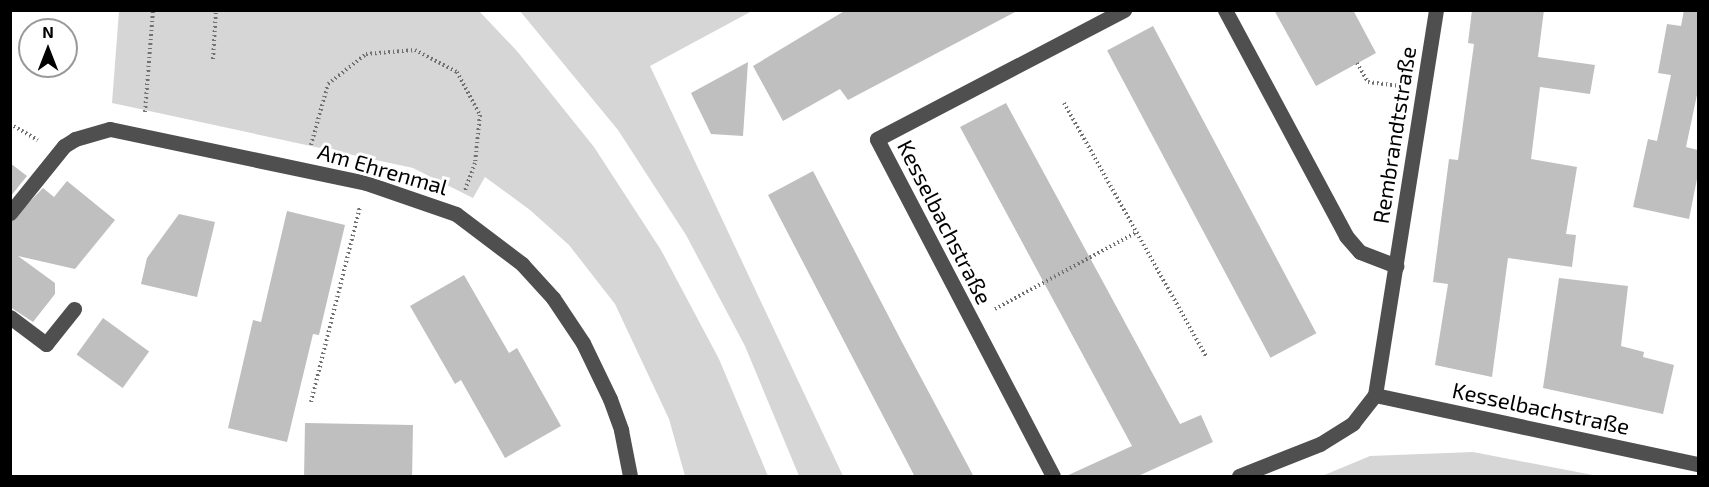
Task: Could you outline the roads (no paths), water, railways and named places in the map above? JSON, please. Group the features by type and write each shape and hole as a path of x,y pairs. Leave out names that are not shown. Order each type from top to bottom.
{"street":[{"name":"Kesselbachstraße","path":"1053,477 877,139 1124,10"},
{"path":"1225,10 1346,236 1360,252 1396,266 1375,395 1353,423 1320,444 1239,477"},
{"name":"Rembrandtstraße","path":"1396,266 1436,10"},
{"name":"Am Ehrenmal","path":"10,213 75,139 110,129 143,133 366,183 456,214 522,264 553,298 583,343 610,399 621,430 630,477"},
{"path":"10,317 46,344 74,309"},
{"name":"Kesselbachstraße","path":"1375,395 1698,465"}]}
